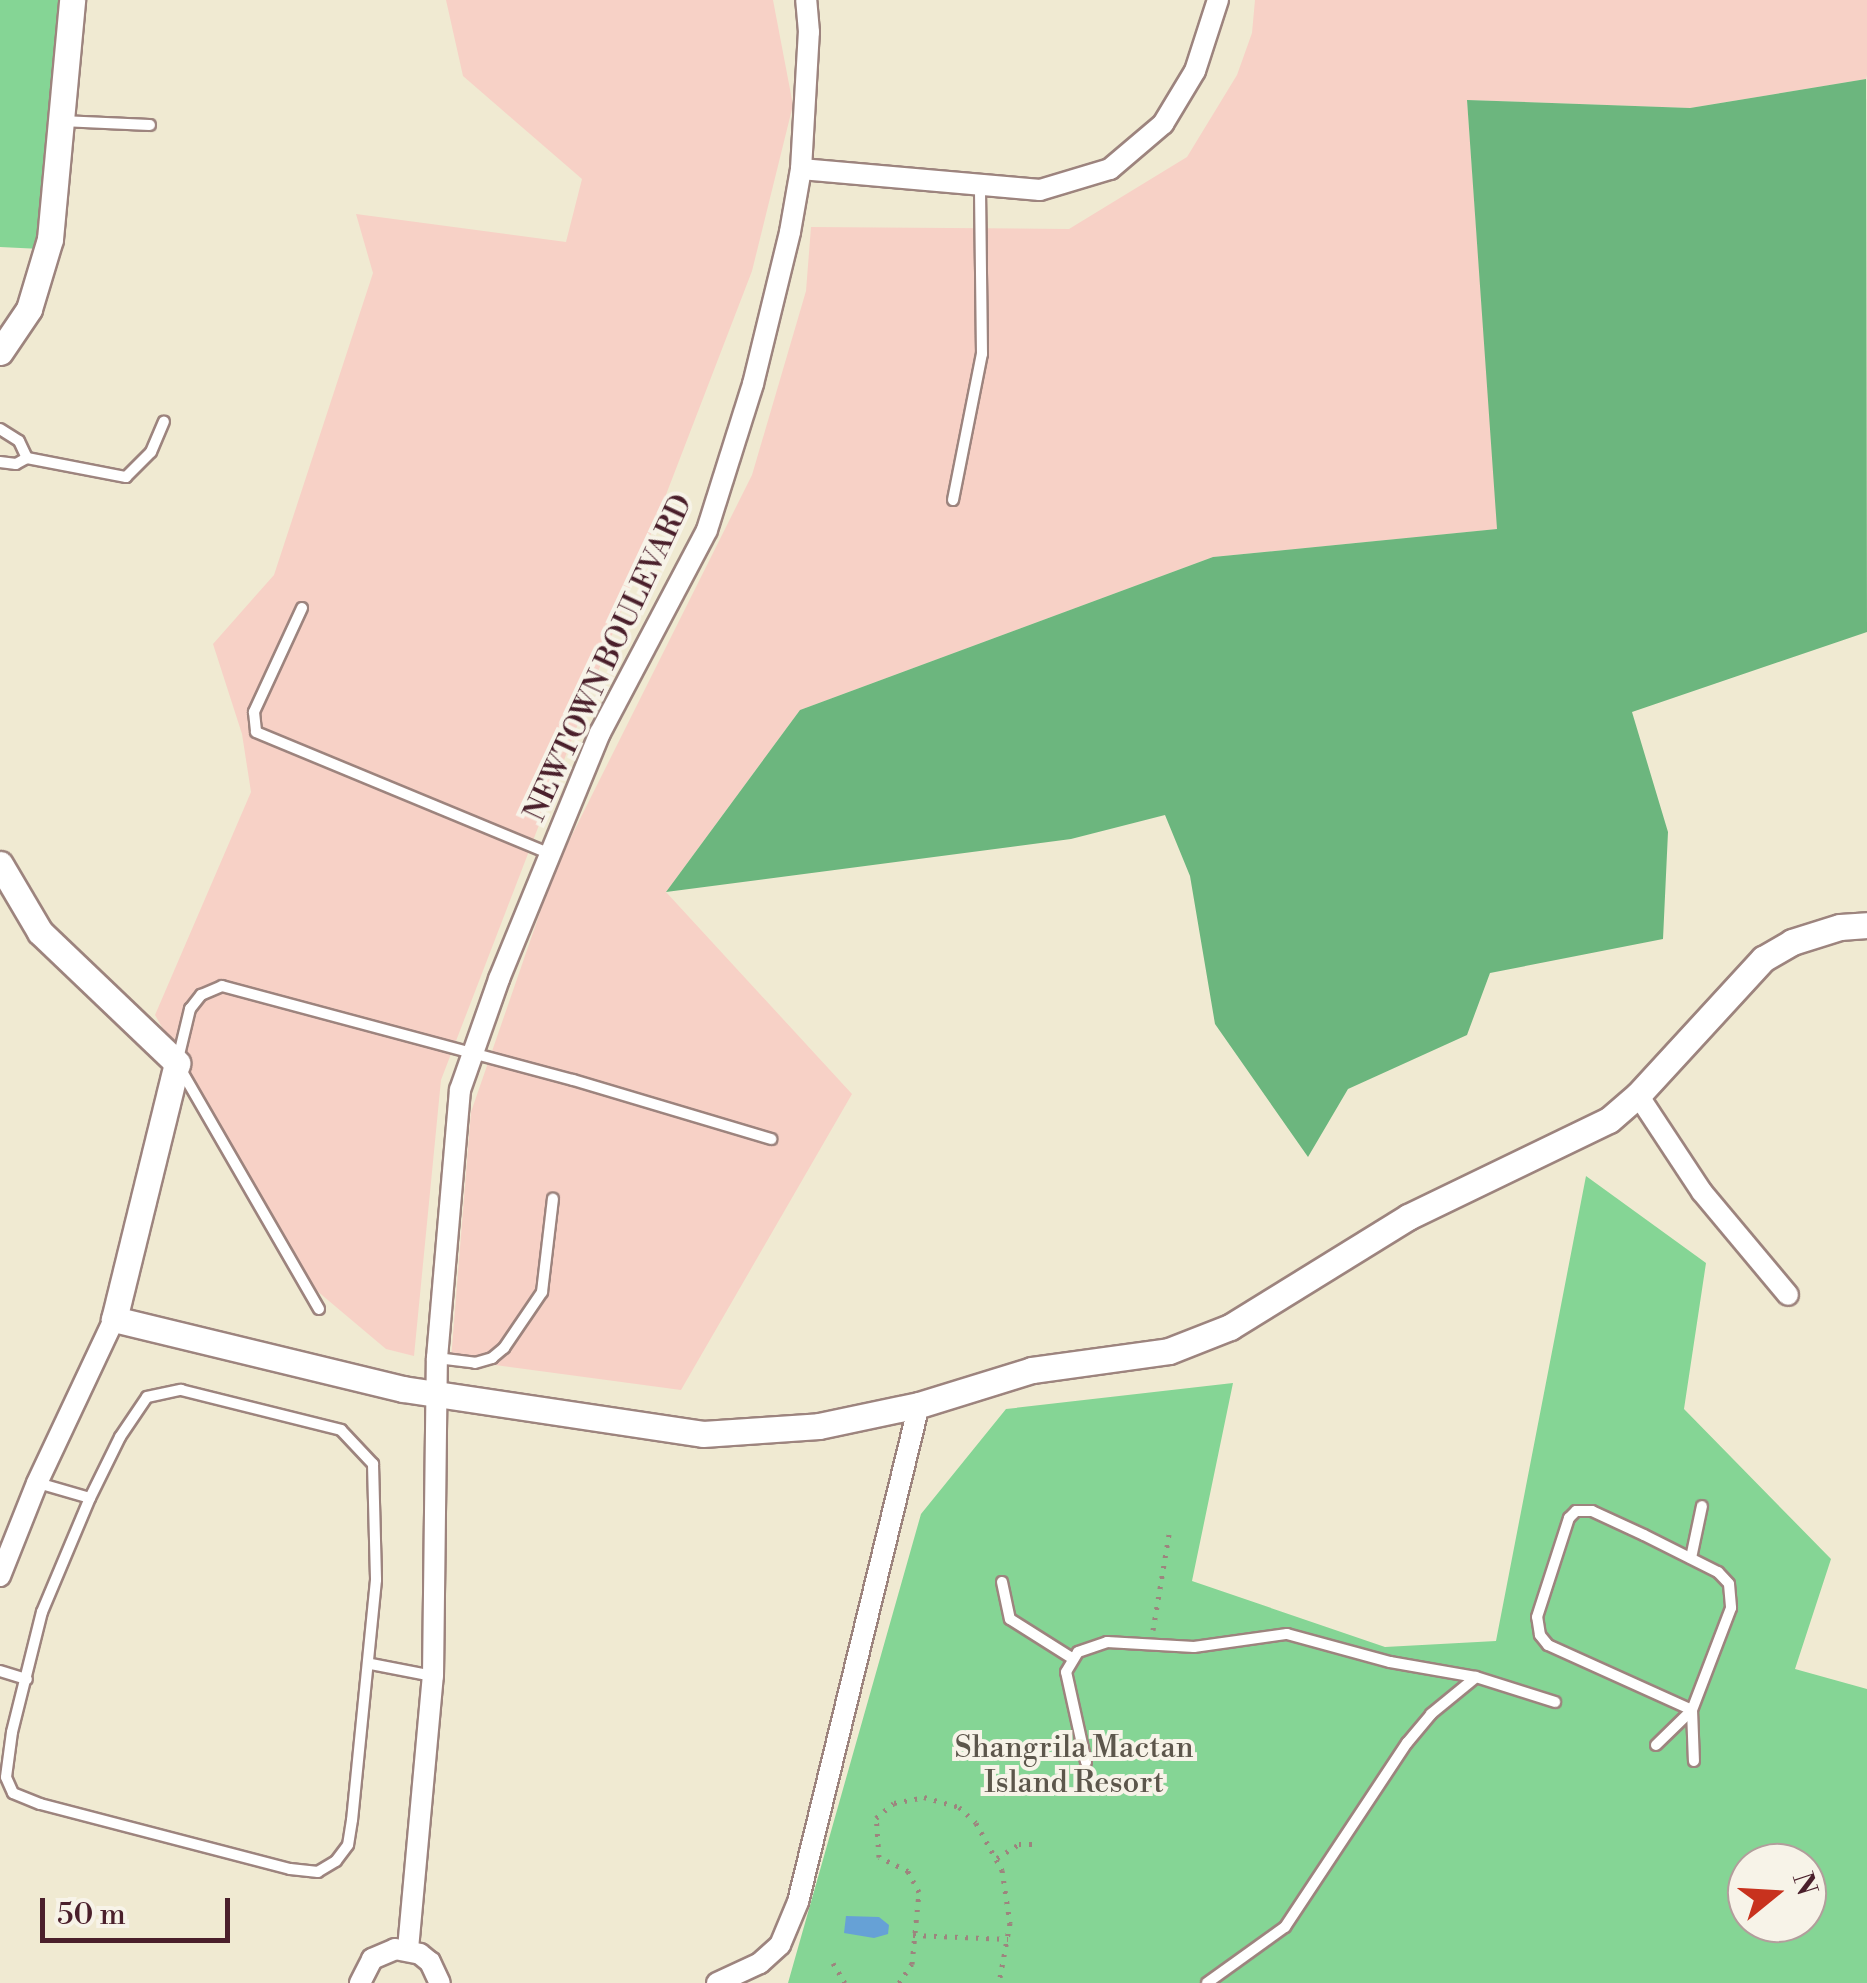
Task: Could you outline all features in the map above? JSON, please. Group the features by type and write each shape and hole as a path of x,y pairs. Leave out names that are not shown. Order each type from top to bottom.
{"street":[{"path":"0,352 38,288 50,238 72,0"},
{"name":"NEWTOWN BOULEVARD","path":"408,1949 433,1676 438,1531 437,1358 460,1090 600,733 707,530 753,384 800,169 809,32 806,0"},
{"path":"800,169 1040,190 1110,170 1163,124 1195,71 1218,0"},
{"path":"0,864 40,932 176,1062 114,1319 37,1483 0,1576"},
{"path":"114,1319 436,1395 702,1434 819,1426 919,1405 1032,1370 1169,1351 1230,1327 1408,1218 1609,1120 1638,1095 1763,960 1792,942 1840,927 1867,925"},
{"path":"1638,1095 1702,1192 1788,1296"},
{"path":"717,1983 760,1963 780,1946 798,1902 919,1405"},
{"path":"360,1983 372,1959 395,1948 408,1949 430,1962 440,1983"}],"lane":[{"path":"60,122 150,124"},
{"path":"952,500 982,354 980,185"},
{"path":"0,462 16,464 27,458 126,477 151,452 164,422"},
{"path":"0,429 19,441 27,458"},
{"path":"302,608 254,712 256,732 550,854"},
{"path":"319,1309 176,1062 190,1009 201,994 222,986 771,1138"},
{"path":"437,1358 475,1363 492,1358 504,1348 542,1292 554,1199"},
{"path":"181,1390 341,1430 373,1464 376,1580 371,1664 348,1845 336,1861 318,1872 290,1869 40,1804 13,1793 6,1777 8,1753 42,1612 90,1498 120,1437 147,1396 162,1392 181,1390"},
{"path":"37,1483 90,1498"},
{"path":"1692,1558 1702,1506"},
{"path":"1692,1710 1548,1645 1537,1622 1569,1518 1576,1511 1592,1510 1692,1558 1724,1578 1733,1599 1692,1710 1694,1761"},
{"path":"1002,1582 1010,1619 1072,1658"},
{"path":"1086,1762 1065,1681 1072,1658 1085,1648 1106,1642 1194,1647 1287,1634 1390,1662 1476,1676 1554,1702"},
{"path":"371,1664 433,1676"},
{"path":"0,1671 27,1679"},
{"path":"1207,1983 1286,1927 1406,1743 1431,1714 1476,1676"},
{"path":"1656,1745 1692,1710"}],"path":[{"path":"1150,1643 1168,1534"},
{"path":"900,1983 912,1964 913,1935 920,1910 916,1882 908,1871 877,1852 876,1818 908,1799 945,1801 976,1823 996,1858 1008,1892 1008,1939 999,1983"},
{"path":"996,1858 1018,1844 1033,1844"},
{"path":"913,1935 1008,1939"},
{"path":"834,1963 845,1983"}],"shaded area":[{"path":"446,0 773,0 793,105 752,271 441,1080 414,1356 386,1349 310,1285 155,1015 251,792 242,734 213,644 274,575 373,273 356,214 566,242 582,179 463,76"},
{"path":"1255,0 1867,0 1867,75 1866,79 1690,108 1467,100 1498,529 1213,557 800,710 666,892 852,1094 681,1390 451,1359 471,1112 555,869 752,475 806,291 811,227 1069,229 1187,157 1237,75 1252,33"}],"green space":[{"path":"0,0 60,0 41,249 0,247"},
{"path":"1866,79 1867,632 1632,712 1668,832 1663,939 1490,973 1467,1035 1348,1089 1308,1157 1215,1024 1190,876 1165,815 1071,839 666,892 800,710 1213,557 1497,529 1467,100 1690,108"},
{"name":"Shangrila Mactan Island Resort","path":"1586,1176 1706,1263 1684,1409 1831,1559 1795,1669 1867,1689 1867,1983 788,1983 921,1514 1006,1409 1233,1383 1192,1581 1385,1647 1496,1641"}],"water":[{"path":"846,1916 879,1917 889,1925 888,1934 874,1938 844,1933"}]}
